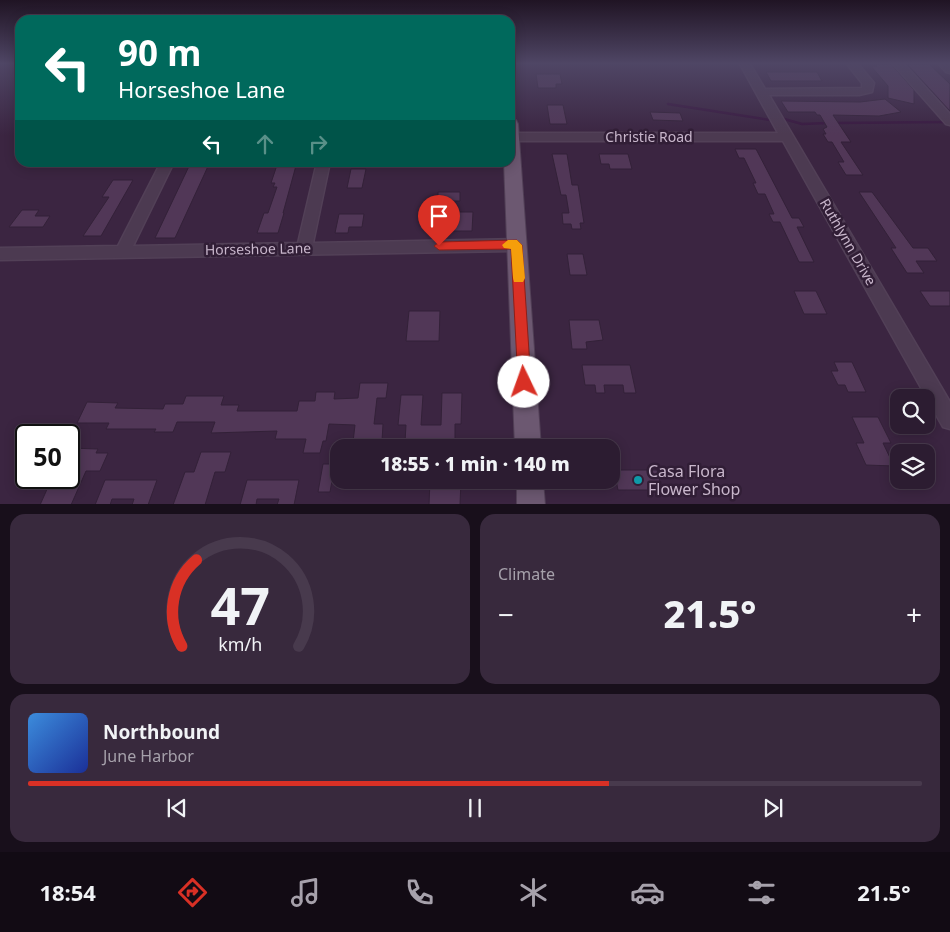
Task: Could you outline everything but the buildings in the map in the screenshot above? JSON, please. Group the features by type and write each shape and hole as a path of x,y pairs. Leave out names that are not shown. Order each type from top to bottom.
{"main road":[{"path":"512,167 528,439"},
{"path":"530,489 531,504"}],"street":[{"name":"Ruthlynn Drive","path":"758,88 950,420"},
{"path":"761,92 859,92 868,90 868,88"},
{"path":"919,88 950,121"},
{"name":"Christie Road","path":"515,130 787,137"},
{"path":"122,252 165,167"},
{"path":"304,248 323,167"},
{"name":"Horseshoe Lane","path":"0,254 517,245"}],"waterway":[{"path":"668,104 770,120"},
{"path":"784,119 802,124 827,123"},
{"path":"836,123 946,122"}],"slow traffic":[{"path":"508,245 517,245 519,278"}],"place":[{"name":"Casa Flora Flower Shop","path":"638,480"}],"route":[{"path":"439,246 517,245 524,382"}]}
